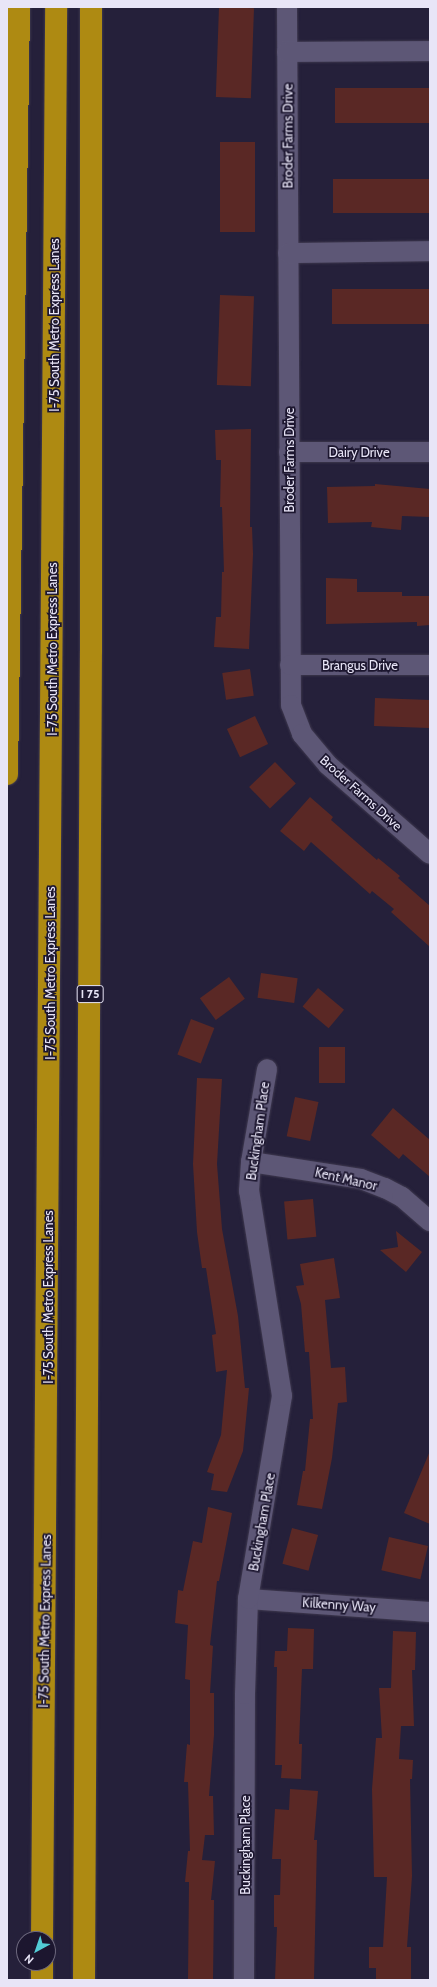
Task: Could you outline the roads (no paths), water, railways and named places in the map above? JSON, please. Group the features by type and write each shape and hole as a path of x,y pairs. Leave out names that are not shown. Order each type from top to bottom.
{"highway":[{"path":"7,774 19,7"},
{"name":"I-75 South Metro Express Lanes","path":"42,1931 56,7"},
{"name":"I 75","path":"84,1980 91,659 91,7"}],"street":[{"name":"Broder Farms Drive","path":"287,7 291,705 302,734 328,765 430,854"},
{"path":"287,52 430,51"},
{"path":"288,253 430,251"},
{"name":"Dairy Drive","path":"289,452 430,452"},
{"name":"Brangus Drive","path":"290,665 430,665"},
{"name":"Buckingham Place","path":"244,1980 245,1694 248,1598 282,1396 253,1219 250,1191 251,1162 267,1069"},
{"name":"Kent Manor","path":"251,1162 361,1179 402,1197 430,1221"},
{"name":"Kilkenny Way","path":"248,1598 430,1612"}]}
